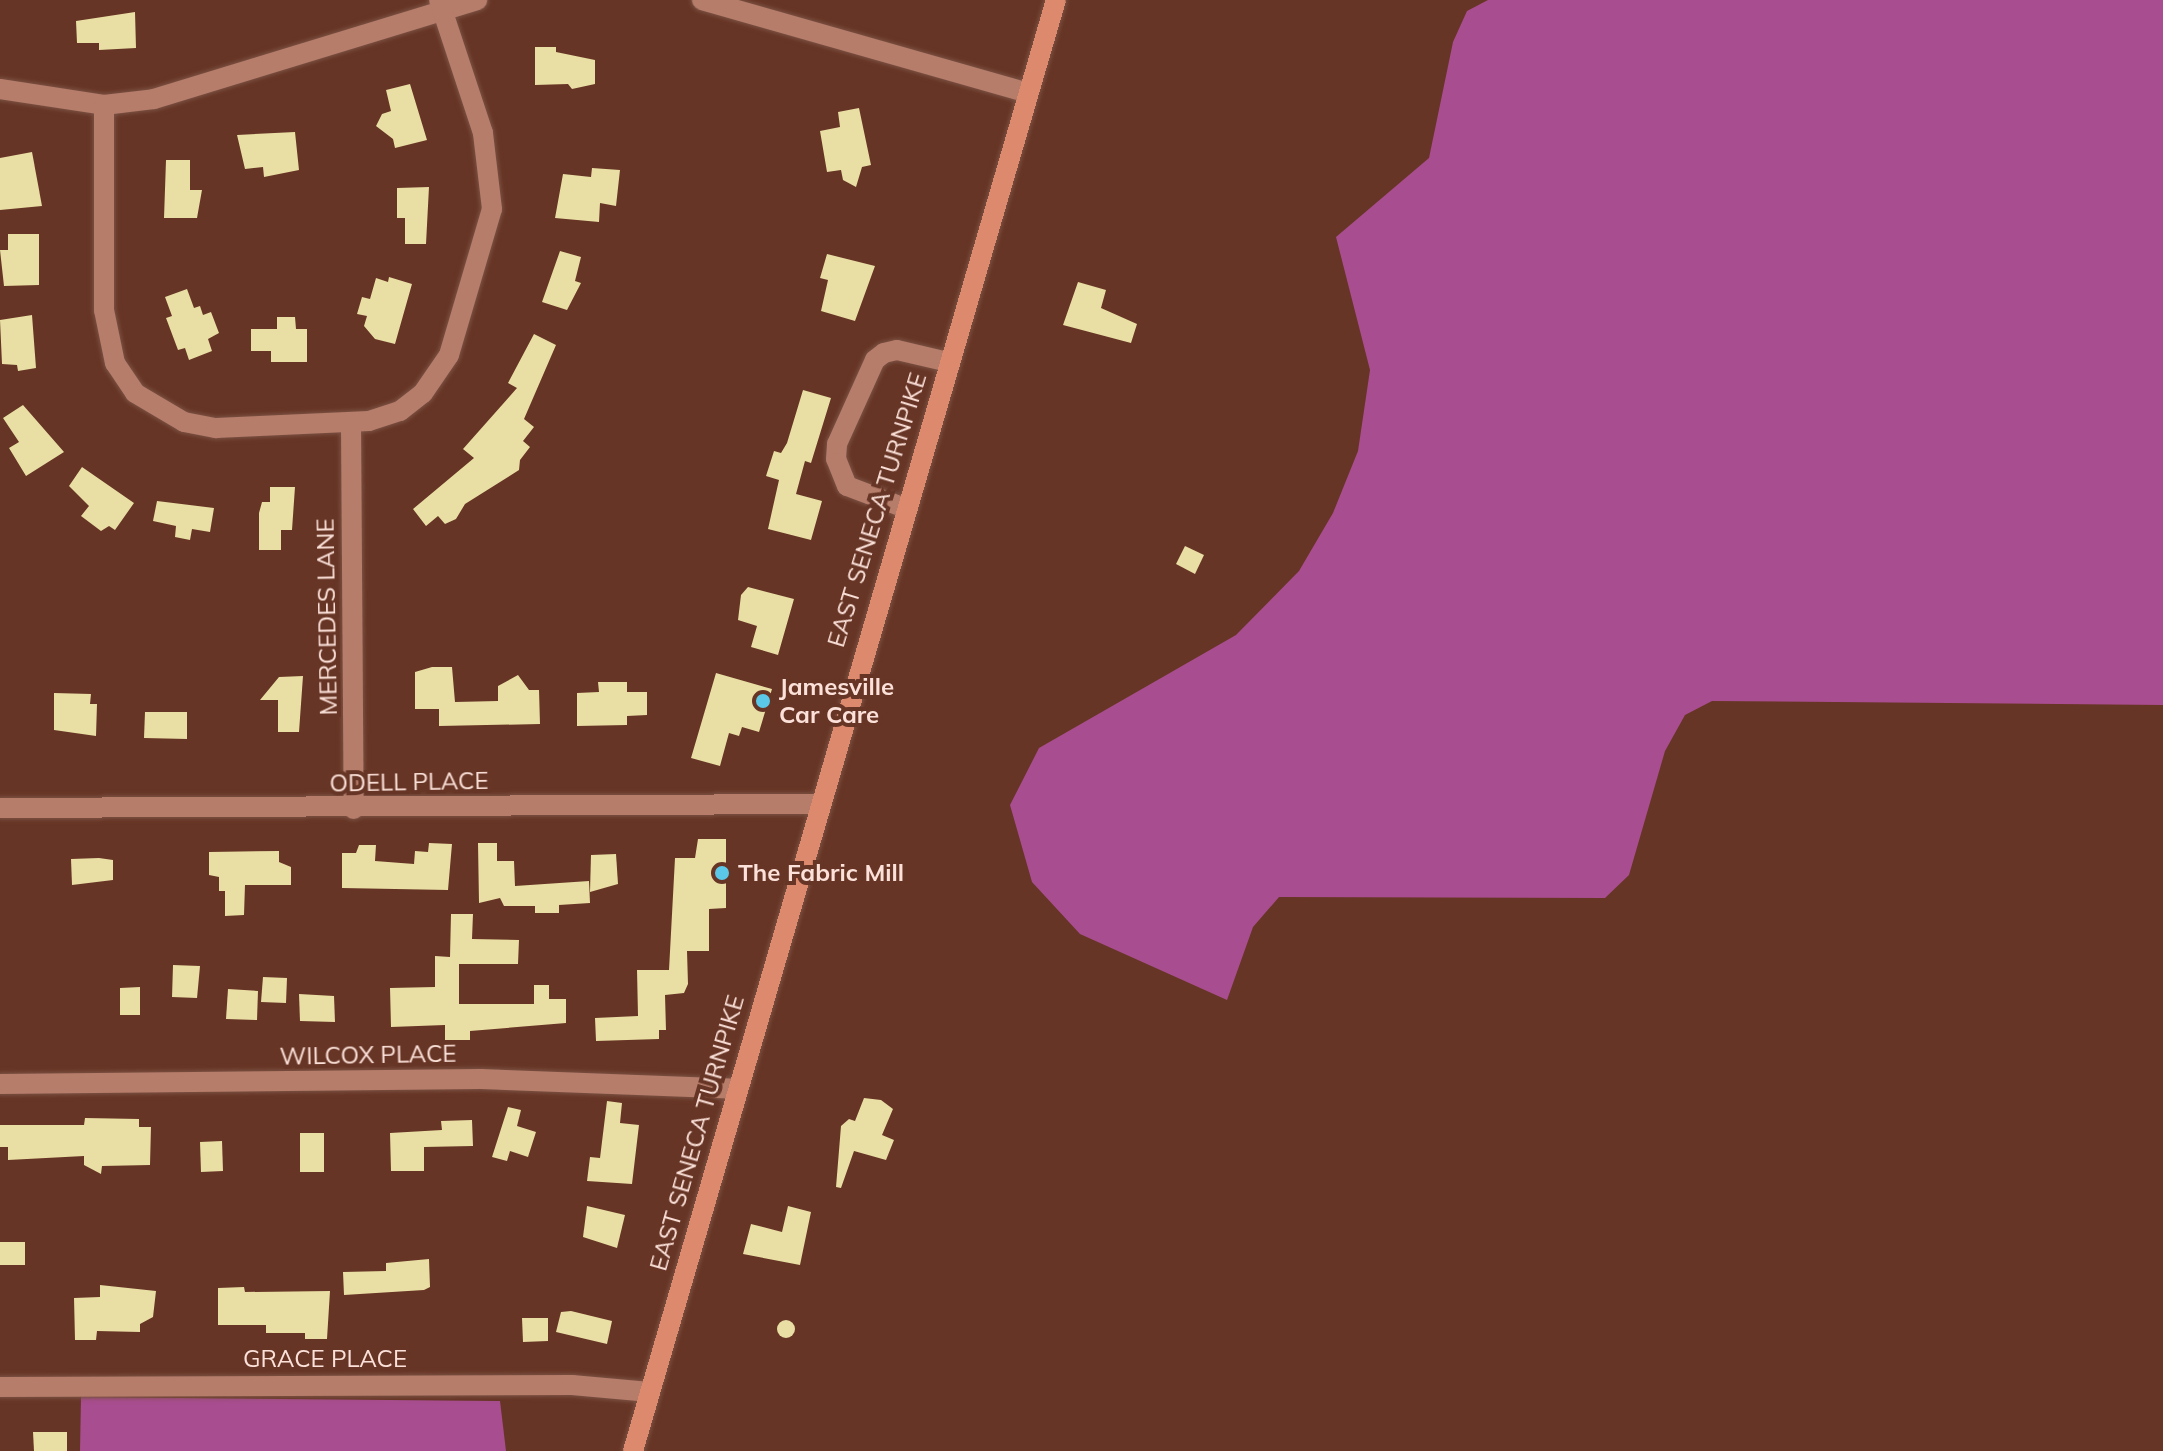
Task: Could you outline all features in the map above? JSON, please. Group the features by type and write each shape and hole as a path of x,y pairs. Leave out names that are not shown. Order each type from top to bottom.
{"main road":[{"name":"EAST SENECA TURNPIKE","path":"633,1451 905,508 1056,0"}],"street":[{"path":"0,89 104,105 154,99 440,5 477,0"},
{"path":"702,0 1028,93"},
{"path":"104,105 104,310 114,360 135,393 184,422 216,428 351,424 400,411 423,393 449,355 482,256 492,209 483,133 440,5"},
{"path":"905,508 847,486 836,459 837,444 875,360 884,353 897,350 948,362"},
{"name":"MERCEDES LANE","path":"351,424 354,809"},
{"name":"ODELL PLACE","path":"0,808 354,809 819,804"},
{"name":"WILCOX PLACE","path":"0,1084 481,1079 736,1089"},
{"name":"GRACE PLACE","path":"0,1387 572,1385 650,1392"}],"shaded area":[{"path":"1488,0 2163,0 2163,705 1712,701 1685,715 1665,751 1629,875 1605,898 1279,897 1253,927 1227,1000 1080,934 1032,882 1010,805 1039,748 1236,635 1299,571 1333,513 1358,451 1370,370 1336,237 1429,158 1453,42 1467,11"},
{"path":"81,1397 500,1401 506,1451 80,1451"}],"building":[{"path":"135,12 136,48 99,50 99,43 77,43 76,21"},
{"path":"535,47 556,47 556,52 595,60 595,84 572,89 568,84 535,85"},
{"path":"410,84 427,140 395,148 393,139 376,126 382,114 391,111 386,90"},
{"path":"859,108 871,165 862,167 856,187 843,180 841,170 827,172 820,131 840,127 838,112"},
{"path":"295,132 299,170 264,177 263,167 245,169 237,135"},
{"path":"32,152 42,206 0,210 0,158"},
{"path":"166,160 190,160 190,190 202,190 197,218 164,218"},
{"path":"592,168 620,170 616,206 600,203 599,222 555,218 563,174 591,177"},
{"path":"429,187 426,244 405,244 405,218 397,218 397,188"},
{"path":"8,234 39,234 39,285 4,286 0,250 8,250"},
{"path":"560,251 581,257 575,281 581,283 567,310 542,302"},
{"path":"827,254 875,266 855,321 821,311 828,280 820,278"},
{"path":"389,277 412,284 395,344 375,339 364,326 367,316 357,314 362,297 370,299 376,278 388,282"},
{"path":"1078,282 1106,290 1101,308 1137,324 1131,343 1063,325"},
{"path":"187,289 194,308 200,306 203,315 211,312 219,333 208,339 212,351 189,360 185,348 178,350 166,318 172,316 165,297"},
{"path":"32,315 36,368 18,371 17,365 2,364 0,320"},
{"path":"277,317 295,317 296,329 307,329 307,362 271,362 271,351 251,351 251,329 277,329"},
{"path":"534,334 556,345 524,419 534,427 523,441 530,447 520,460 519,470 465,504 456,519 445,524 438,516 426,526 413,509 474,458 463,449 517,388 508,383"},
{"path":"803,390 831,398 811,463 805,461 796,494 822,501 811,540 768,529 779,480 766,476 774,451 781,453 787,443"},
{"path":"23,405 64,452 26,476 9,448 19,442 3,418"},
{"path":"82,467 134,503 115,530 109,526 101,531 81,516 89,506 69,486"},
{"path":"270,487 295,487 292,530 281,530 281,550 259,550 259,513 262,502 270,502"},
{"path":"157,501 214,508 210,532 192,529 190,540 175,537 176,526 153,521"},
{"path":"1185,546 1204,555 1195,574 1176,564"},
{"path":"748,587 794,599 778,655 751,647 757,626 738,620 741,595"},
{"path":"432,667 452,667 455,702 498,701 498,686 518,675 529,690 539,690 540,724 439,726 439,709 415,709 415,672"},
{"path":"716,673 772,689 759,732 742,727 739,736 729,733 720,766 691,758"},
{"path":"303,676 299,732 278,732 278,700 260,700 279,677"},
{"path":"598,682 627,682 627,692 647,692 647,715 627,716 627,725 577,726 577,693 599,692"},
{"path":"54,693 91,694 90,704 97,704 96,736 54,730"},
{"path":"145,712 187,712 187,739 144,738"},
{"path":"698,839 726,839 726,908 709,909 709,951 687,951 688,984 684,993 665,995 666,1030 659,1030 659,1039 596,1041 595,1018 638,1016 637,970 669,970 675,858 695,858"},
{"path":"429,843 452,844 448,890 342,888 342,853 356,853 359,845 376,845 375,861 414,864 415,851 428,852"},
{"path":"478,843 497,843 497,861 514,861 515,886 589,881 590,903 559,905 559,913 535,913 535,906 504,906 500,898 479,903"},
{"path":"279,851 279,862 291,867 291,885 245,885 244,915 225,916 225,891 219,891 219,877 209,875 209,852"},
{"path":"616,854 618,884 590,892 591,855"},
{"path":"71,859 113,860 113,880 72,885"},
{"path":"451,914 473,914 472,939 519,940 518,964 459,964 459,1004 534,1004 534,985 549,985 549,999 566,999 566,1023 470,1031 470,1040 445,1040 445,1025 391,1027 390,988 435,987 435,956 450,957"},
{"path":"173,965 200,966 197,998 172,997"},
{"path":"263,977 287,978 286,1003 261,1002"},
{"path":"140,987 140,1015 120,1015 120,988"},
{"path":"228,989 258,991 257,1020 226,1019"},
{"path":"299,994 334,996 335,1022 300,1021"},
{"path":"864,1098 881,1100 893,1109 882,1135 894,1140 886,1160 854,1151 841,1188 836,1187 841,1126 849,1119 855,1121"},
{"path":"607,1101 622,1103 620,1123 639,1125 632,1184 587,1181 590,1157 600,1158"},
{"path":"508,1107 521,1110 517,1126 536,1132 528,1157 510,1151 507,1161 492,1157"},
{"path":"85,1118 139,1119 139,1127 151,1127 150,1165 102,1166 101,1174 84,1165 84,1156 8,1160 8,1147 0,1147 0,1125 84,1125"},
{"path":"472,1120 473,1146 424,1147 424,1171 391,1171 390,1133 442,1130 441,1121"},
{"path":"300,1133 324,1133 324,1172 300,1172"},
{"path":"222,1141 223,1171 201,1172 200,1142"},
{"path":"587,1206 625,1215 617,1248 583,1237"},
{"path":"788,1206 811,1212 800,1265 743,1254 751,1224 782,1232"},
{"path":"0,1242 25,1242 25,1265 0,1265"},
{"path":"429,1259 430,1287 424,1290 344,1295 343,1272 386,1271 386,1263"},
{"path":"100,1285 156,1291 153,1317 140,1324 140,1332 97,1331 96,1340 75,1340 74,1298 100,1297"},
{"path":"244,1287 245,1292 330,1291 327,1339 305,1339 305,1333 266,1333 266,1325 218,1325 218,1288"},
{"path":"571,1311 612,1321 607,1344 556,1332 561,1312"},
{"path":"522,1318 548,1318 548,1341 523,1342"},
{"path":"786,1320 795,1329 786,1338 777,1329"},
{"path":"33,1432 67,1432 67,1451 34,1451"}],"place":[{"name":"Jamesville Car Care","path":"763,701"},
{"name":"The Fabric Mill","path":"722,873"}]}
